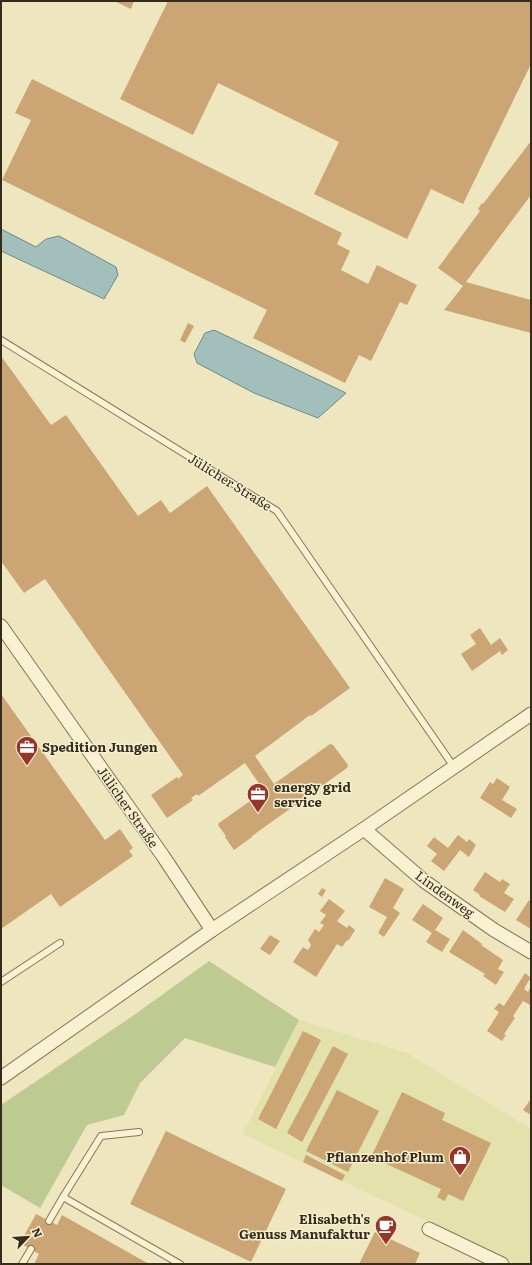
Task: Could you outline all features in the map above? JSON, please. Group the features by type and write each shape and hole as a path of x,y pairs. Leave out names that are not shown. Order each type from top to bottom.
{"street":[{"name":"Jülicher Straße","path":"1,626 163,856 212,930"},
{"path":"1,1078 212,930 364,829 531,714"},
{"name":"Lindenweg","path":"364,829 424,881 494,930 531,952"},
{"path":"429,1229 502,1264"}],"lane":[{"name":"Jülicher Straße","path":"1,340 277,511 454,767"},
{"path":"1,982 60,943"},
{"path":"49,1221 101,1136 139,1132"},
{"path":"63,1197 180,1264"},
{"path":"22,1264 31,1249"}],"green space":[{"path":"209,961 299,1020 275,1067 185,1038 140,1083 124,1115 87,1125 40,1208 1,1185 1,1105 134,1015"},
{"path":"299,1020 407,1053 531,1129 531,1264 518,1264 243,1134"}],"water":[{"path":"1,229 36,247 46,239 59,236 116,267 118,275 104,299 1,251"},
{"path":"214,330 346,393 318,418 254,393 197,363 194,354 205,333"}],"building":[{"path":"114,1 134,1 131,9"},
{"path":"168,1 531,1 531,64 463,204 431,189 407,239 314,194 339,142 218,83 193,135 120,99"},
{"path":"32,79 342,233 337,244 350,251 341,270 368,284 377,265 417,285 407,305 400,302 371,361 359,355 345,383 253,338 267,310 2,180 31,120 15,113"},
{"path":"531,141 531,195 466,282 531,300 531,333 444,310 463,286 438,268 480,211 478,209 482,203 483,204"},
{"path":"188,323 194,326 185,343 180,340"},
{"path":"1,356 51,425 66,415 138,516 161,500 170,513 207,486 350,688 311,716 310,715 255,756 274,784 330,744 333,745 348,765 347,768 234,850 218,825 219,823 264,791 245,763 198,796 197,794 191,798 193,800 167,818 151,795 177,777 178,779 183,775 45,579 24,593 1,561"},
{"path":"480,628 491,645 500,638 508,650 502,655 500,651 472,671 461,654 476,644 470,635"},
{"name":"Spedition Jungen","path":"1,694 105,840 120,829 133,848 129,851 133,856 60,907 51,894 1,929"},
{"path":"497,778 510,787 502,800 517,809 511,818 480,798 490,782 493,784"},
{"path":"458,835 467,842 469,839 476,845 469,857 460,850 444,871 431,861 437,854 427,846 434,837 448,848"},
{"path":"485,872 500,882 502,879 510,884 504,893 514,899 505,912 479,896 480,895 473,890"},
{"path":"385,878 404,889 393,908 400,913 384,937 378,933 387,917 369,907"},
{"path":"322,888 326,890 322,897 318,894"},
{"path":"329,899 345,911 337,921 347,928 349,925 355,930 342,947 337,944 316,977 293,962 303,947 308,950 311,945 308,940 315,929 319,932 324,925 320,923 326,915 320,911"},
{"path":"529,900 531,902 531,929 516,920"},
{"path":"423,904 443,918 435,930 450,939 442,952 426,942 432,933 412,920"},
{"path":"463,930 503,960 498,969 504,972 496,985 483,976 485,974 449,952"},
{"path":"270,935 280,941 270,955 260,949"},
{"path":"525,973 531,978 531,981 529,980 524,989 528,992 531,986 531,1004 530,1005 523,1001 513,1016 515,1018 504,1034 506,1035 502,1041 487,1031 499,1012 494,1009 499,1003 504,1006"},
{"path":"303,1031 321,1040 276,1129 258,1119"},
{"path":"333,1046 348,1054 302,1142 287,1133"},
{"path":"337,1090 379,1111 348,1172 306,1151"},
{"path":"402,1092 445,1113 442,1120 491,1143 463,1201 448,1194 445,1201 437,1197 441,1189 371,1157"},
{"path":"531,1099 531,1115 523,1110"},
{"path":"166,1131 286,1189 251,1262 130,1204"},
{"path":"306,1155 345,1175 342,1181 303,1162"},
{"path":"36,1214 57,1225 62,1215 149,1264 34,1264 39,1254 20,1243"},
{"path":"375,1232 420,1253 415,1264 359,1264"}],"place":[{"name":"Spedition Jungen","path":"27,766"},
{"name":"energy grid service","path":"258,814"},
{"name":"Pflanzenhof Plum","path":"460,1176"},
{"name":"Elisabeth's Genuss Manufaktur","path":"386,1246"}]}
